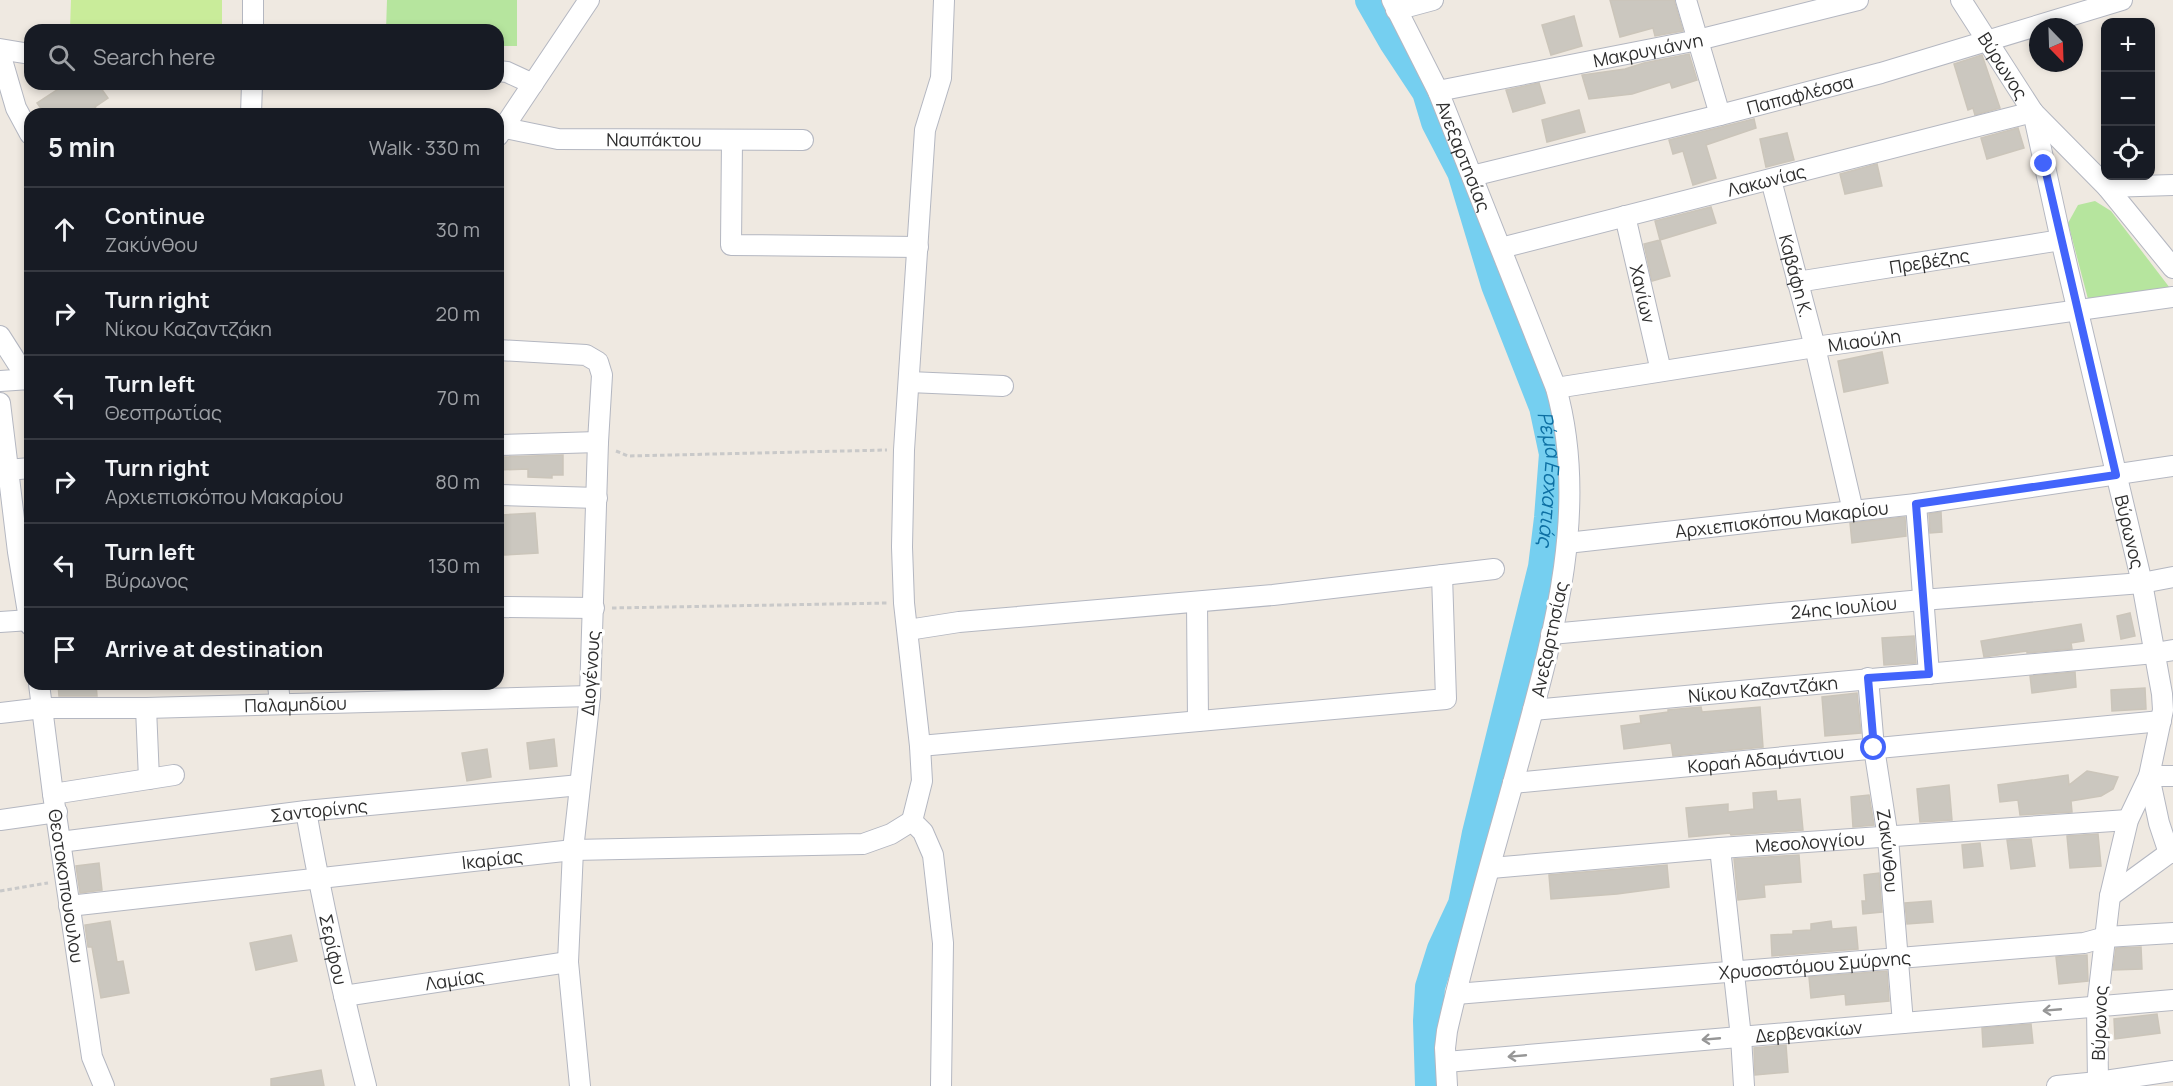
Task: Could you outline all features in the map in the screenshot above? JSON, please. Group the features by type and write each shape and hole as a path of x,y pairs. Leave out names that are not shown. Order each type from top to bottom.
{"street":[{"path":"253,0 253,24"},
{"path":"504,128 589,0"},
{"path":"941,1086 943,943 933,855 923,832 912,821 921,781 920,746 904,603 902,547 904,450 925,130 941,78 944,0"},
{"path":"1394,5 1433,0"},
{"path":"1686,0 1720,115"},
{"name":"Μακρυγιάννη","path":"1438,91 1698,40 1858,0"},
{"name":"Βύρωνος","path":"1962,0 1986,41 2033,111 2077,310 2142,583 2164,651 2161,721 2149,776 2127,820 2110,896 2097,1006 2098,1082"},
{"name":"Παπαφλέσσα","path":"1472,176 1881,73 2122,0"},
{"name":"Ανεξαρτησίας","path":"1394,5 1438,91 1556,388 1563,413 1569,459 1567,543 1551,634 1533,710 1447,1031 1448,1086"},
{"path":"24,53 0,51 16,108 24,123"},
{"path":"504,71 533,84"},
{"path":"251,108 252,90"},
{"path":"2033,111 2108,187 2173,268"},
{"name":"Λακωνίας","path":"1501,248 2033,111"},
{"name":"Ναυπάκτου","path":"504,132 558,139 803,140"},
{"path":"732,140 731,245 918,247"},
{"name":"Καβάφη Κ.","path":"1771,180 1815,347 1853,511"},
{"path":"2108,187 2173,185"},
{"name":"Χανίων","path":"1625,216 1661,371"},
{"name":"Πρεβέζης","path":"1797,282 2061,240"},
{"name":"Μιαούλη","path":"1556,388 1815,347 2173,297"},
{"path":"0,336 24,372"},
{"name":"Διογένους","path":"504,350 586,355 598,362 602,375 590,696 573,850 568,962 576,1086"},
{"path":"0,370 24,378"},
{"path":"0,381 24,380"},
{"path":"909,382 1003,386"},
{"path":"0,403 8,470 24,552"},
{"path":"504,445 598,442"},
{"name":"Αρχιεπισκόπου Μακαρίου","path":"1567,543 1916,504 2173,466"},
{"path":"8,470 24,469"},
{"path":"504,495 597,498"},
{"path":"1916,504 1929,674"},
{"path":"908,630 959,622 1197,602 1494,569"},
{"path":"920,746 1446,699 1442,575"},
{"name":"24ης Ιουλίου","path":"1551,634 1922,600 2142,583 2173,577"},
{"path":"1197,602 1198,721"},
{"path":"504,607 594,608"},
{"path":"0,622 24,620"},
{"name":"Νίκου Καζαντζάκη","path":"1533,710 2164,651"},
{"name":"Ζακύνθου","path":"1868,678 1874,748 1888,838 1903,1023"},
{"name":"Θεοτοκοπουουλου","path":"40,690 92,1057 104,1086"},
{"path":"278,690 279,704"},
{"name":"Παλαμηδίου","path":"0,713 43,708 146,708 590,696"},
{"path":"146,708 149,779"},
{"name":"Κοραή Αδαμάντιου","path":"1513,783 2161,721"},
{"path":"0,820 55,803 149,779 174,775"},
{"path":"2110,896 2171,853 2159,823 2149,776 2173,776"},
{"name":"Σαντορίνης","path":"60,842 306,811 580,784"},
{"name":"Σερίφου","path":"306,811 318,879 366,1086"},
{"name":"Μεσολογγίου","path":"1491,868 1720,848 2127,820"},
{"name":"Ικαρίας","path":"69,906 573,850 863,844 891,834 912,821"},
{"path":"1720,848 1735,971 1744,1086"},
{"name":"Χρυσοστόμου Σμύρνης","path":"1456,994 2084,943 2106,938 2173,933"},
{"name":"Λαμίας","path":"344,996 568,962"},
{"name":"Δερβενακίων","path":"1446,1062 2173,1000"},
{"path":"2057,1086 2173,1071"}],"path":[{"path":"598,442 628,456 904,450"},
{"path":"594,608 904,603"},
{"path":"0,891 67,880"}],"green space":[{"path":"71,0 222,0 222,24 70,24"},
{"path":"387,0 517,0 517,46 504,46 504,24 386,24"},
{"path":"2095,201 2111,211 2173,292 2088,299 2068,223 2078,205"}],"building":[{"path":"1610,0 1674,0 1683,31 1655,36 1653,28 1620,37"},
{"path":"1574,16 1582,46 1551,55 1542,25"},
{"path":"1689,54 1697,80 1672,88 1670,82 1632,94 1589,99 1582,75 1625,69"},
{"path":"1982,55 2000,108 1975,115 1973,108 1968,110 1954,64"},
{"path":"1539,83 1545,103 1513,112 1506,90"},
{"path":"57,90 102,90 108,98 96,108 41,108 37,103"},
{"path":"1579,110 1585,132 1547,142 1542,120"},
{"path":"1754,119 1756,128 1706,145 1716,178 1693,185 1683,151 1673,154 1669,140"},
{"path":"2018,128 2024,148 1987,159 1981,138"},
{"path":"1787,133 1794,160 1766,167 1760,139"},
{"path":"1877,164 1882,186 1845,194 1840,174"},
{"path":"1711,207 1716,223 1660,240 1655,221"},
{"path":"1660,240 1670,276 1652,281 1644,244"},
{"path":"1882,352 1888,383 1844,392 1838,361"},
{"path":"563,455 563,475 552,475 552,478 528,477 528,469 504,470 504,457"},
{"path":"1941,512 1942,532 1930,533 1929,514"},
{"path":"535,513 538,553 504,555 504,515"},
{"path":"1905,517 1906,536 1852,543 1850,523"},
{"path":"2130,613 2135,636 2121,639 2117,616"},
{"path":"2081,624 2084,641 2071,643 2072,649 2027,653 2027,651 1984,657 1981,641"},
{"path":"1914,636 1916,663 1884,665 1882,638"},
{"path":"2075,672 2076,687 2032,693 2030,676"},
{"path":"2145,688 2146,709 2112,711 2111,690"},
{"path":"58,690 96,690 97,696 59,696"},
{"path":"1857,693 1861,733 1825,736 1822,697"},
{"path":"1701,707 1702,712 1760,707 1763,747 1673,756 1671,743 1624,749 1621,726 1641,723 1640,716 1668,712 1668,710"},
{"path":"554,739 557,766 530,769 527,743"},
{"path":"487,749 491,777 467,781 462,753"},
{"path":"2087,771 2118,777 2113,789 2101,796 2071,801 2072,812 2020,815 2018,800 2000,802 1998,785 2068,775 2069,785"},
{"path":"1949,785 1952,820 1920,822 1917,789"},
{"path":"1776,791 1777,801 1800,799 1803,830 1689,837 1686,808 1728,804 1728,812 1754,809 1753,793"},
{"path":"1869,795 1874,825 1853,827 1851,797"},
{"path":"2098,834 2101,866 2070,868 2067,836"},
{"path":"2031,839 2035,866 2011,869 2007,840"},
{"path":"1980,843 1983,866 1964,868 1962,845"},
{"path":"1799,855 1801,882 1764,885 1765,897 1738,900 1734,859"},
{"path":"99,863 102,890 80,893 76,866"},
{"path":"1667,865 1669,887 1551,899 1549,875"},
{"path":"1879,873 1882,912 1863,914 1862,901 1866,901 1864,875"},
{"path":"1931,901 1933,922 1907,924 1905,903"},
{"path":"110,921 117,962 123,961 129,993 101,998 92,947 88,947 85,925"},
{"path":"1831,921 1832,929 1856,927 1858,949 1772,956 1771,935 1811,930 1811,924"},
{"path":"291,935 297,961 256,970 250,943"},
{"path":"2141,947 2142,969 2113,970 2116,948"},
{"path":"2087,955 2088,981 2059,984 2056,957"},
{"path":"1887,971 1889,1001 1846,1005 1845,994 1811,998 1809,977"},
{"path":"2157,1014 2160,1033 2115,1039 2114,1019"},
{"path":"2031,1024 2033,1043 1983,1047 1982,1028"},
{"path":"1786,1045 1788,1072 1755,1075 1754,1048"},
{"path":"321,1070 324,1086 271,1086 271,1079"}],"waterway":[{"name":"Ρέμα Εσχατιάς","path":"1370,0 1427,92 1436,122 1462,172 1496,285 1544,407 1554,454 1543,567 1477,833 1463,904 1442,949 1430,987 1428,1021 1430,1086"}],"route":[{"path":"1874,748 1868,678 1929,674 1916,504 2116,475 2044,164"}]}
